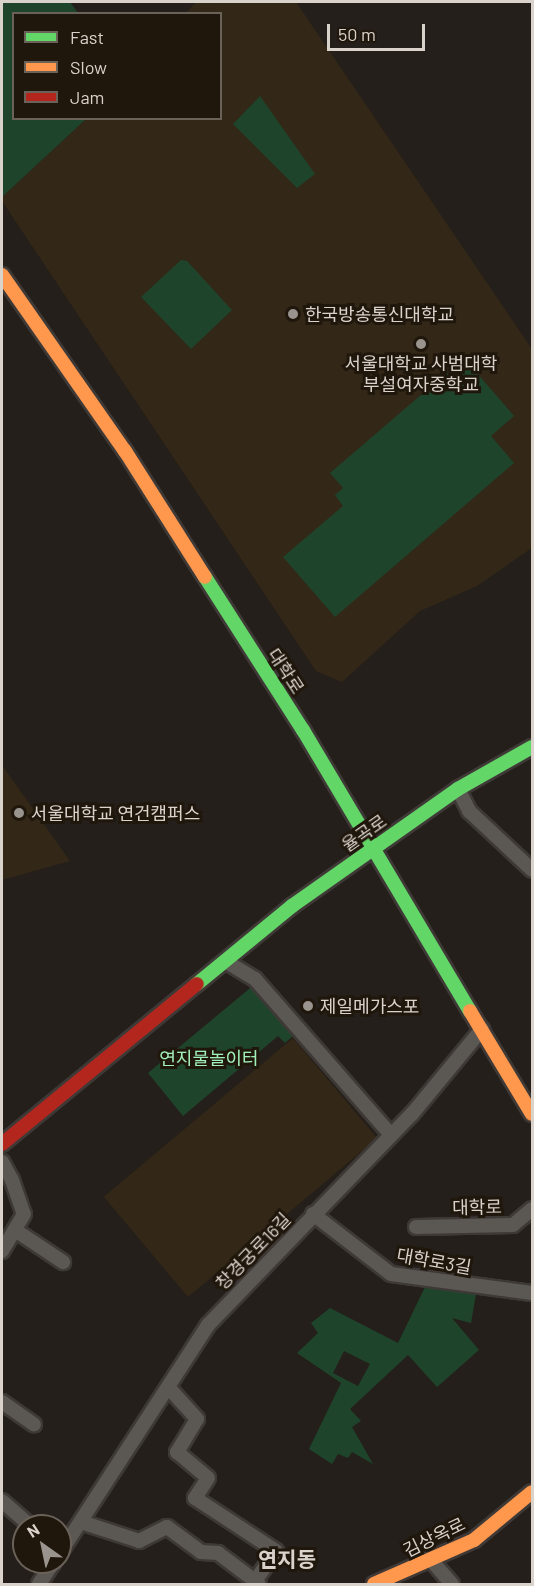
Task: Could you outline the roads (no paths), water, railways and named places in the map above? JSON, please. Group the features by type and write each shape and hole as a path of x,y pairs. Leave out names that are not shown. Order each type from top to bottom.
{"main road":[{"name":"대학로","path":"2,275 125,451 303,730 372,849 482,1029 527,1096 532,1114"},
{"name":"율곡로","path":"2,1144 292,906 458,789 532,747"},
{"name":"김상옥로","path":"380,1583 474,1540 532,1492"}],"street":[{"path":"458,789 469,811 532,870"},
{"path":"225,961 255,979 391,1135"},
{"name":"창경궁로16길","path":"72,1535 208,1325 391,1135 482,1029"},
{"path":"2,1162 12,1180 24,1214 2,1251"},
{"name":"대학로","path":"416,1227 513,1225 532,1209"},
{"name":"대학로3길","path":"314,1214 391,1274 532,1293"},
{"path":"15,1230 63,1262"},
{"path":"81,1522 139,1541 166,1527 201,1552 218,1553 255,1583 276,1551 195,1498 208,1478 177,1452 197,1419 169,1388"},
{"path":"4,1408 34,1424"},
{"path":"2,1501 17,1514"},
{"path":"431,1560 453,1584"}],"place":[{"name":"한국방송통신대학교","path":"293,314"},
{"name":"서울대학교 사범대학 부설여자중학교","path":"421,344"},
{"name":"서울대학교 연건캠퍼스","path":"19,813"},
{"name":"제일메가스포","path":"308,1006"}],"district":[{"name":"연지동","path":"287,1559"}],"park label":[{"name":"연지물놀이터","path":"209,1058"}]}
